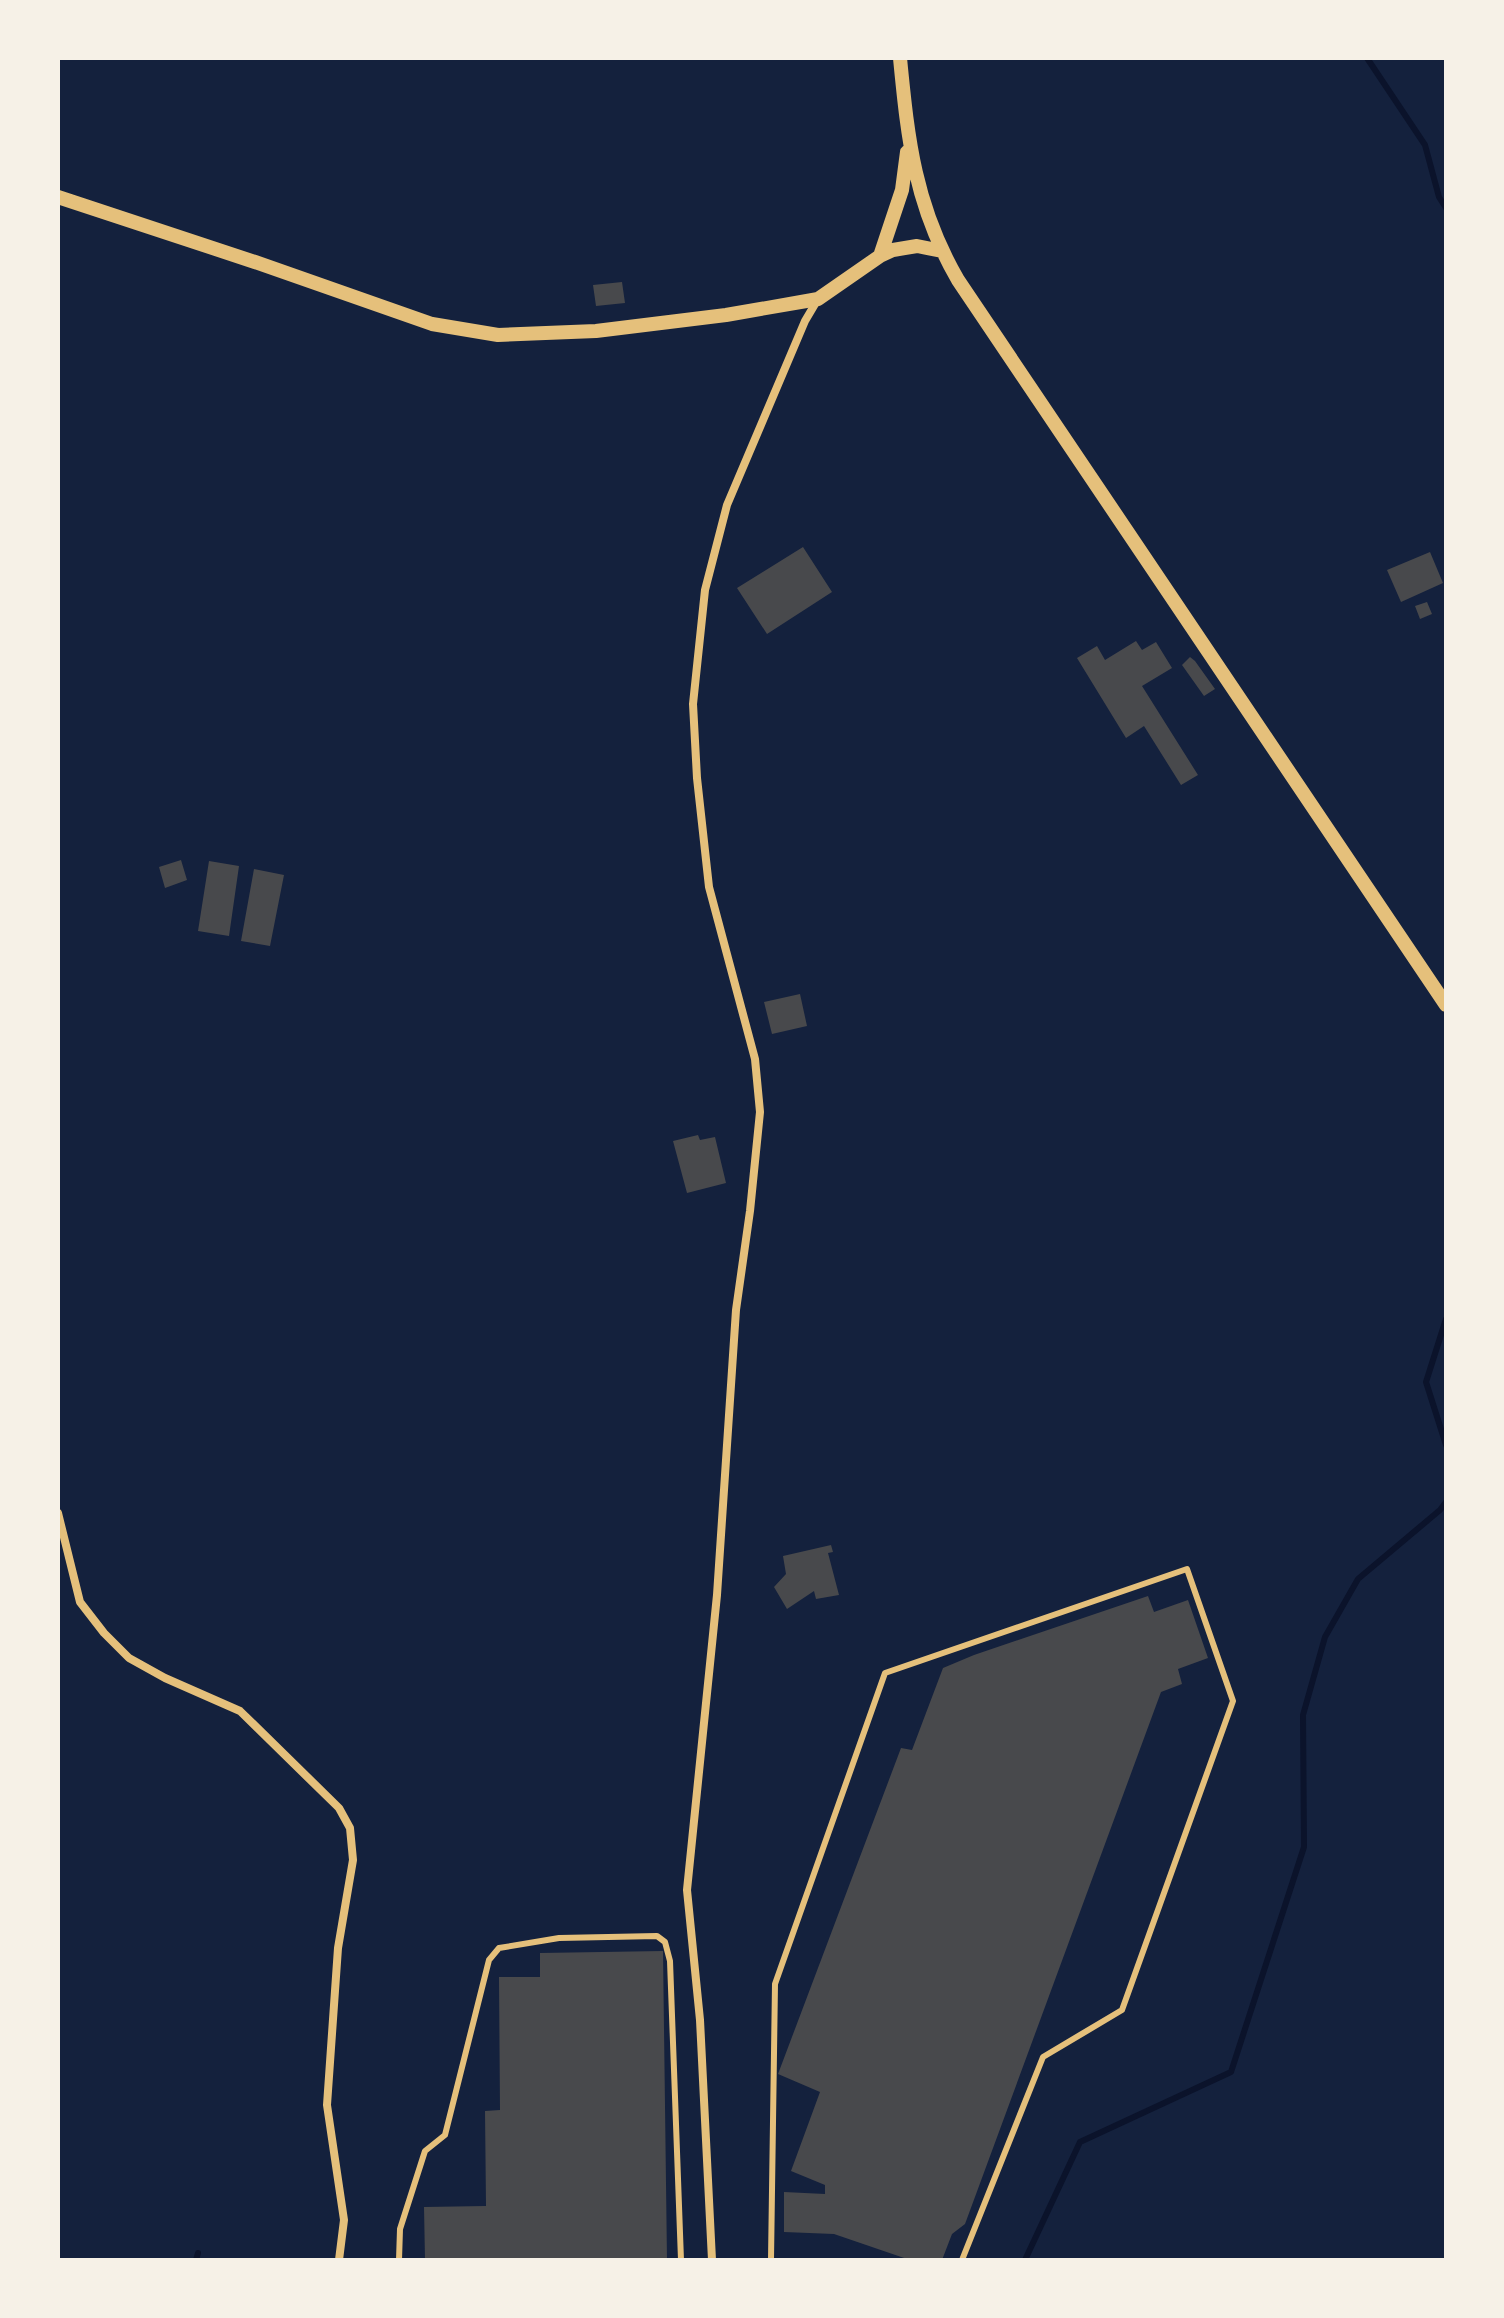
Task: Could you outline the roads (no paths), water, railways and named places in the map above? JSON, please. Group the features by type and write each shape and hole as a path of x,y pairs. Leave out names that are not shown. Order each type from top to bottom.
{"street":[{"path":"900,58 908,139 916,178 942,251 1446,1005"},
{"path":"880,256 902,190 908,139"},
{"path":"58,197 432,324 498,335 611,330 818,299"},
{"path":"712,2260 700,2020 687,1890 717,1595 736,1310 760,1112 755,1059 709,887 697,778 693,704 705,590 727,505 805,321 818,299 880,256 917,246 942,251"},
{"path":"58,1513 80,1602 104,1633 129,1658 165,1678 240,1711 339,1808 350,1828 353,1860 338,1948 327,2105 344,2220 339,2260"}],"lane":[{"path":"771,2260 775,1984 885,1673 1187,1569 1233,1701 1122,2010 1043,2057 962,2260"},
{"path":"399,2260 400,2229 425,2151 445,2135 489,1960 499,1948 559,1938 657,1936 665,1942 670,1961 681,2260"}],"waterway":[{"path":"1367,58 1425,145 1439,197 1446,208"},
{"path":"1446,1319 1426,1382 1446,1445"},
{"path":"1025,2260 1080,2142 1231,2072 1304,1847 1303,1715 1325,1637 1358,1579 1446,1502"},
{"path":"196,2260 198,2253"}]}
